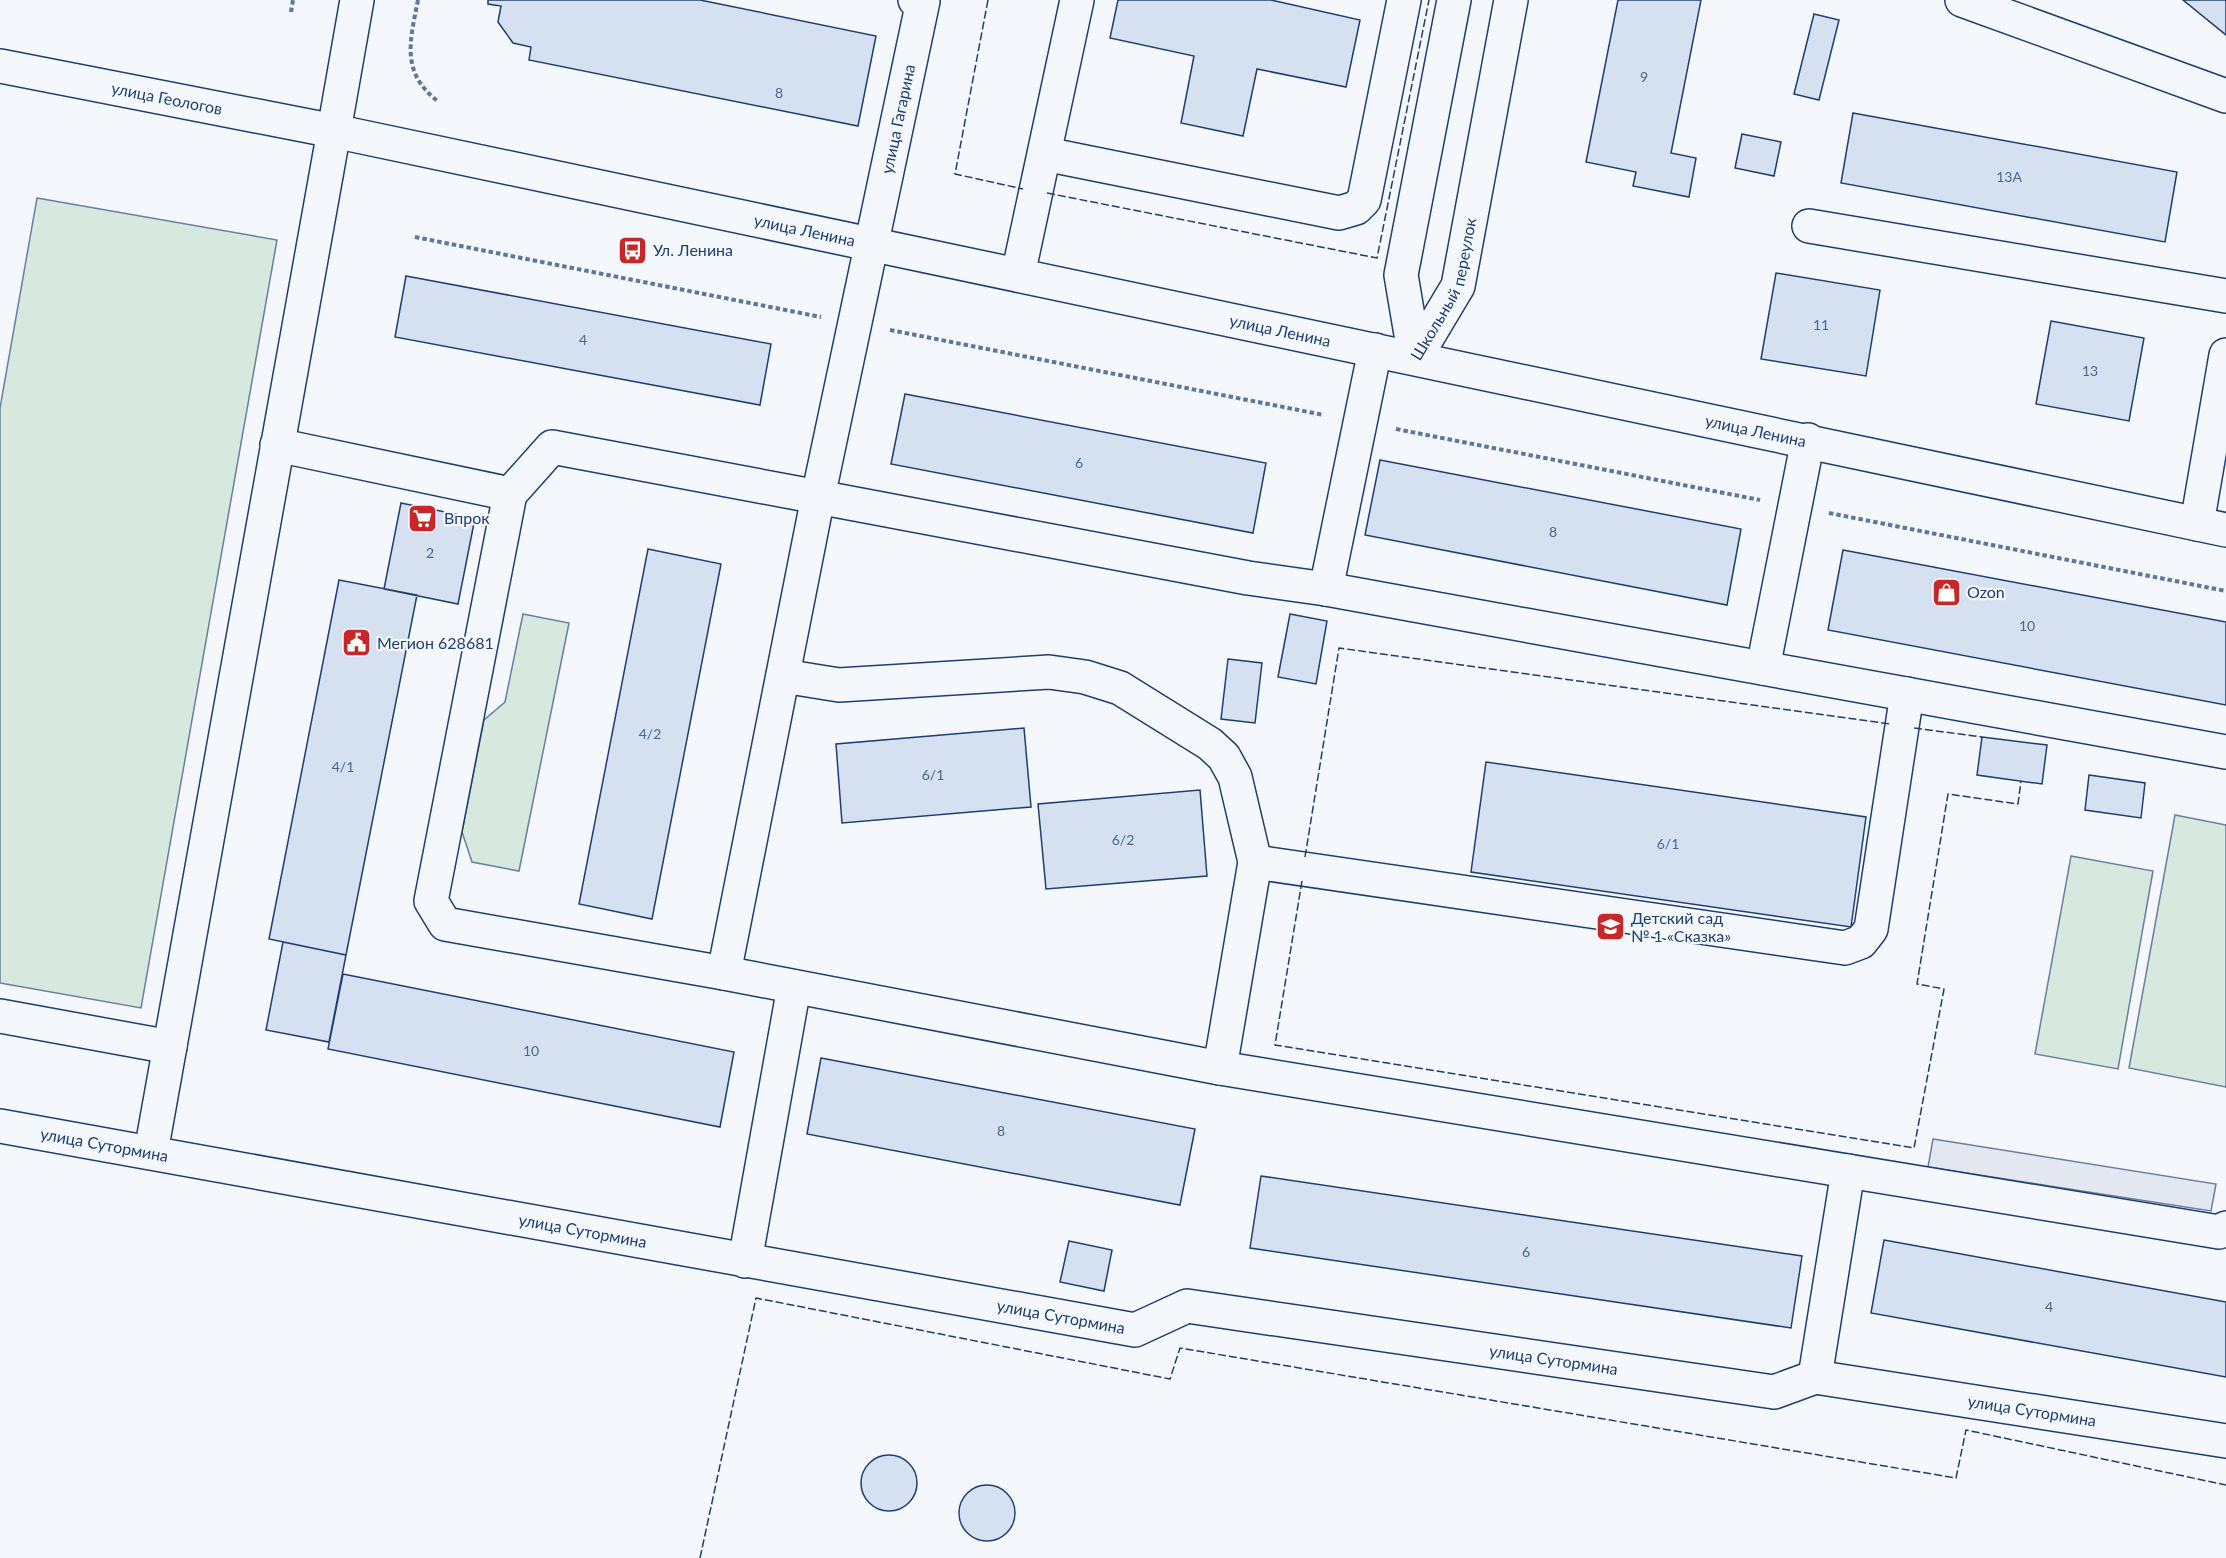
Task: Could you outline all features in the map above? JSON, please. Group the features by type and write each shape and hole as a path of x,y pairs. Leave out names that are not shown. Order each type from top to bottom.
{"main road":[{"path":"151,1152 357,0"},
{"name":"улица Гагарина","path":"724,973 818,496 920,0"},
{"path":"1018,275 1077,0"},
{"path":"1044,154 1339,213 1356,208 1364,200 1404,0"},
{"name":"Школьный переулок","path":"1415,358 1401,275 1454,0"},
{"name":"Школьный переулок","path":"1415,358 1458,286 1511,0"},
{"path":"1962,0 2226,96"},
{"name":"улица Геологов","path":"0,66 334,131"},
{"name":"улица Ленина","path":"334,131 2212,527"},
{"path":"1809,226 2226,296"},
{"path":"1326,589 1375,350"},
{"path":"2212,527 2226,355"},
{"path":"1763,668 1808,440"},
{"path":"277,444 510,494"},
{"path":"2226,752 1326,589 1248,579 552,447 510,494 431,901 445,924 724,973 1220,1068 2219,1232 2226,1228"},
{"path":"783,676 839,685 1049,672 1086,677 1120,688 1184,726 1224,757 1235,777 1255,862 1220,1068"},
{"path":"1255,862 1845,948 1861,942 1871,929 1907,694"},
{"path":"745,1261 794,987"},
{"path":"0,1016 170,1047"},
{"name":"улица Сутормина","path":"0,1126 1135,1330 1188,1306 1774,1392 1815,1377 2226,1442"},
{"path":"1815,1377 1848,1171"}],"path":[{"path":"291,12 293,0"},
{"path":"418,0 410,57 415,77 426,92 439,102"},
{"path":"414,237 2226,591"}],"shaded area":[{"path":"37,198 277,240 141,1008 0,983 0,408"},
{"path":"523,614 569,623 519,871 472,862 462,832 484,720 505,702"},
{"path":"2175,815 2226,825 2226,1087 2129,1068"},
{"path":"2071,856 2153,871 2118,1069 2035,1054"},
{"path":"1933,1139 2216,1184 2211,1211 1928,1167"}],"building":[{"path":"488,0 700,0 876,36 858,126 529,60 531,47 513,43 498,22 501,6 488,4"},
{"path":"1118,0 1271,0 1360,20 1346,87 1257,69 1243,136 1181,123 1194,56 1110,38"},
{"path":"1618,0 1701,0 1671,153 1696,158 1689,197 1633,186 1636,172 1586,162"},
{"path":"2183,0 2226,0 2226,35"},
{"path":"1814,14 1839,20 1819,100 1794,94"},
{"path":"1853,113 2177,172 2165,242 1841,183"},
{"path":"1742,134 1781,142 1774,176 1735,168"},
{"path":"1776,273 1880,290 1866,376 1761,359"},
{"path":"406,276 771,344 760,405 395,337"},
{"path":"2051,321 2144,338 2129,421 2036,404"},
{"path":"905,394 1266,463 1253,533 891,464"},
{"path":"1380,460 1741,529 1727,605 1365,535"},
{"path":"401,503 475,518 458,604 384,589"},
{"path":"648,549 721,564 652,919 579,904"},
{"path":"1843,550 2226,622 2226,705 1828,630"},
{"path":"339,580 417,595 346,955 269,939"},
{"path":"1290,614 1327,621 1316,684 1278,677"},
{"path":"1228,659 1262,663 1255,723 1221,719"},
{"path":"1024,728 1031,807 842,823 836,744"},
{"path":"1982,737 2047,745 2042,784 1977,775"},
{"path":"1486,762 1866,817 1851,927 1471,872"},
{"path":"2089,775 2145,783 2141,818 2085,810"},
{"path":"1200,790 1207,876 1046,889 1038,804"},
{"path":"283,942 346,955 329,1042 266,1030"},
{"path":"343,974 734,1052 720,1127 328,1049"},
{"path":"821,1058 1195,1129 1180,1205 807,1134"},
{"path":"1261,1176 1802,1256 1791,1328 1250,1248"},
{"path":"1884,1240 2226,1302 2226,1377 1871,1313"},
{"path":"1069,1241 1112,1250 1104,1291 1060,1282"},
{"path":"889,1455 900,1457 909,1463 915,1472 917,1483 915,1494 909,1503 900,1509 889,1511 878,1509 869,1503 863,1494 861,1483 863,1472 869,1463 878,1457"},
{"path":"987,1485 998,1487 1007,1493 1013,1502 1015,1513 1013,1524 1007,1533 998,1539 987,1541 976,1539 967,1533 961,1524 959,1513 961,1502 967,1493 976,1487"}],"fence":[{"path":"988,0 955,174 1023,189"},
{"path":"1047,193 1377,258 1429,0"},
{"path":"1305,857 1339,648 1890,724"},
{"path":"1914,728 1982,737"},
{"path":"1302,881 1275,1045 1914,1148 1944,989 1917,984 1948,794 2018,804 2021,781"},
{"path":"700,1558 756,1298 1170,1379 1180,1348 1956,1478 1966,1430 2226,1485"}],"place":[{"name":"Ул. Ленина","path":"632,250"},
{"name":"Впрок","path":"423,518"},
{"name":"Ozon","path":"1946,592"},
{"name":"Мегион 628681","path":"356,643"},
{"name":"Детский сад № 1 «Сказка»","path":"1610,927"}]}
